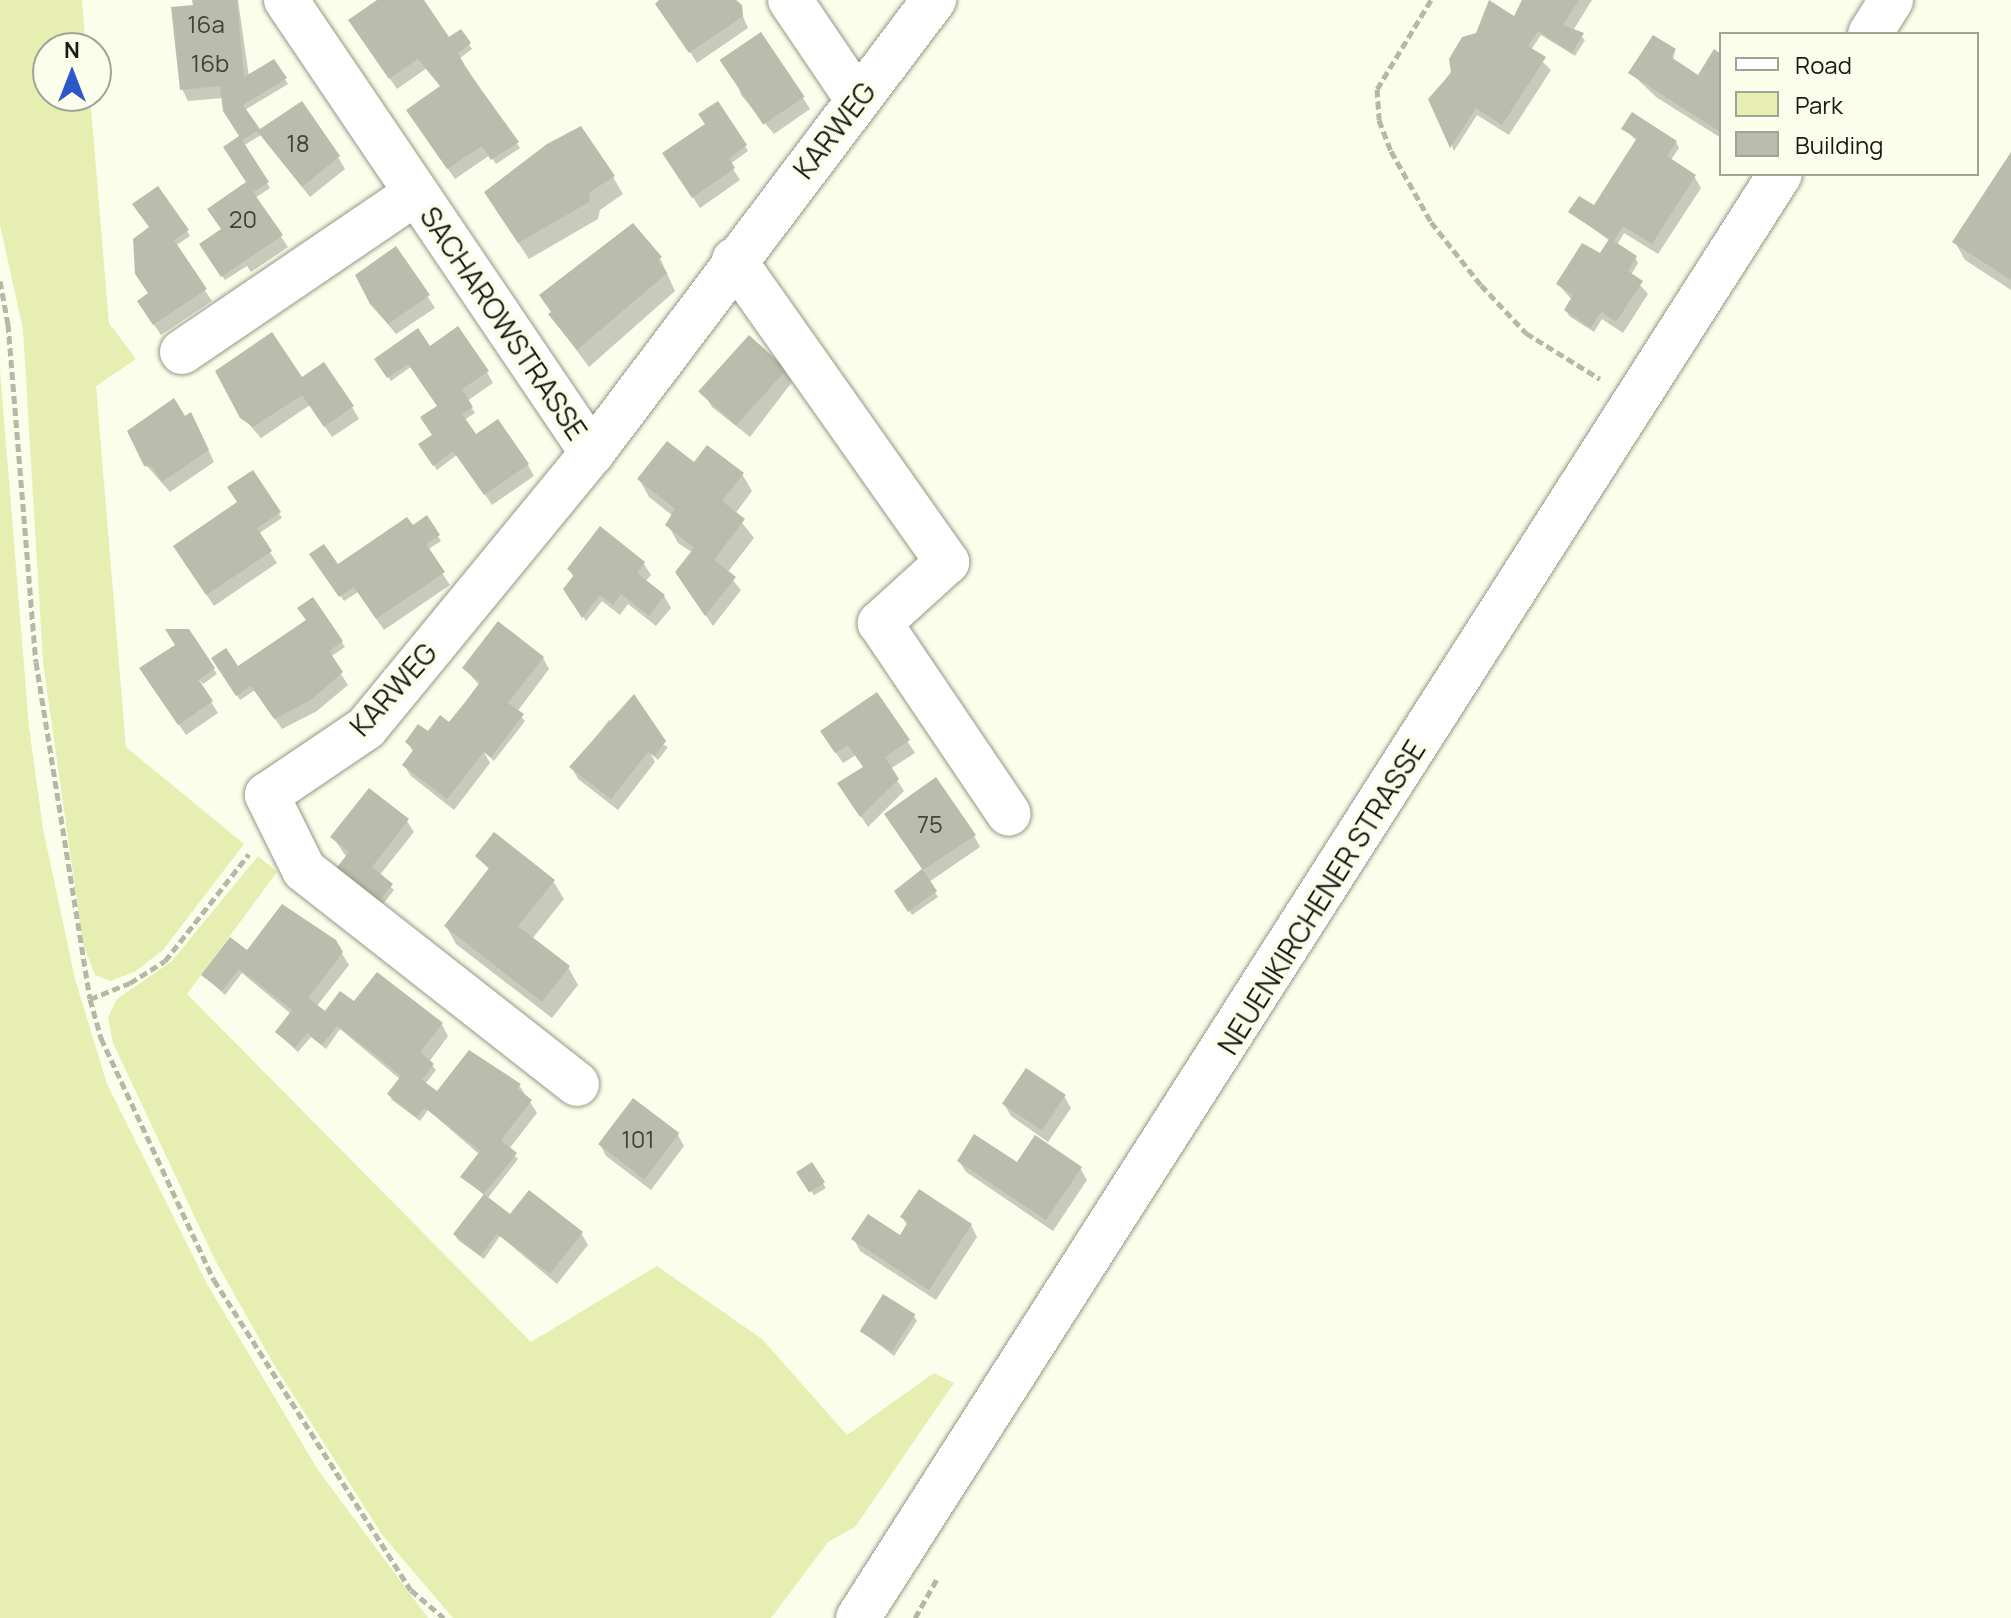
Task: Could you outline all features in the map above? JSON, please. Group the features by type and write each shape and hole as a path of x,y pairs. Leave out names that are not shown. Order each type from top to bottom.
{"street":[{"name":"SACHAROWSTRASSE","path":"286,0 592,453"},
{"path":"790,0 857,99"},
{"name":"KARWEG","path":"267,795 366,728 592,453 734,260 934,0"},
{"path":"1871,32 1891,0"},
{"name":"NEUENKIRCHENER STRASSE","path":"858,1618 1210,1074 1779,176"},
{"name":"SACHAROWSTRASSE","path":"182,352 416,193"},
{"path":"734,260 947,562 880,623 1009,814"},
{"path":"267,795 304,870 577,1084"}],"path":[{"path":"1431,0 1377,89 1379,120 1391,151 1431,222 1526,333 1635,399"},
{"path":"0,281 8,324 36,662 90,999 101,1038 214,1280 411,1590 444,1618"},
{"path":"90,999 130,983 165,961 248,857 267,795"}],"green space":[{"path":"0,0 82,0 85,32 32,32 32,112 91,112 109,323 136,359 96,386 126,747 244,844 163,950 136,971 111,981 95,975 83,944 43,662 23,329 0,225"},
{"path":"0,370 29,727 43,829 75,979 107,1084 207,1284 318,1470 428,1618 0,1618"},
{"path":"258,856 277,872 187,994 531,1342 657,1266 762,1339 847,1435 934,1373 954,1383 855,1527 828,1542 771,1618 453,1618 383,1536 273,1363 215,1260 113,1043 108,1017 117,999 172,961"}],"building":[{"path":"192,0 237,0 244,77 274,59 287,78 243,105 260,129 302,101 340,156 302,187 257,131 242,140 269,182 253,192 283,235 221,277 199,244 221,229 207,209 246,182 223,147 239,136 223,111 220,86 180,90 171,7 193,5"},
{"path":"377,0 424,0 449,37 461,29 471,43 458,53 519,142 491,160 482,146 447,169 406,110 440,86 418,59 389,79 348,20"},
{"path":"659,0 736,0 742,5 743,16 689,53 655,4"},
{"path":"1489,0 1514,16 1522,0 1579,0 1563,25 1584,33 1572,53 1538,31 1528,46 1546,57 1502,125 1476,108 1450,148 1428,99 1451,73 1449,59 1462,37 1476,33"},
{"path":"761,32 805,97 763,125 720,60"},
{"path":"1653,35 1676,49 1671,57 1698,75 1714,49 1719,53 1719,131 1628,73"},
{"path":"718,101 747,145 729,158 735,168 692,198 662,153 705,124 698,114"},
{"path":"1632,112 1677,141 1667,156 1696,175 1652,244 1623,226 1614,241 1637,256 1628,271 1643,281 1616,322 1601,312 1591,328 1564,310 1573,295 1556,284 1582,243 1600,253 1609,239 1568,212 1579,196 1594,205 1637,138 1621,129"},
{"path":"581,126 615,176 590,192 589,202 518,243 484,192 547,144"},
{"path":"2011,152 2011,280 1952,242"},
{"path":"158,186 189,230 174,240 207,289 153,325 137,301 148,293 135,274 133,239 149,227 132,204"},
{"path":"633,223 662,257 658,260 667,273 577,350 548,314 551,312 539,295"},
{"path":"396,246 430,295 388,324 370,304 355,275"},
{"path":"458,326 489,371 462,389 473,407 462,414 476,434 498,419 529,464 484,495 453,451 433,466 418,444 432,435 420,417 437,406 408,364 387,378 374,359 418,328 430,346"},
{"path":"272,332 302,377 324,362 354,406 324,427 302,395 253,427 240,418 215,371"},
{"path":"749,335 787,369 736,426 698,391"},
{"path":"174,398 185,416 191,412 209,450 162,482 152,467 144,466 127,431"},
{"path":"667,441 694,462 707,445 744,473 722,501 745,519 714,560 736,577 705,616 675,572 694,548 665,525 675,509 637,479"},
{"path":"253,470 281,512 257,528 272,551 206,595 173,546 237,502 227,487"},
{"path":"427,515 440,535 426,544 445,572 376,619 354,587 339,597 309,554 324,544 338,564 407,517 413,525"},
{"path":"600,526 645,562 637,573 665,595 649,616 621,594 613,605 600,595 582,618 563,589 574,575 567,569"},
{"path":"313,597 343,641 329,651 343,672 311,700 274,719 251,686 236,696 211,658 226,648 238,666 306,620 297,608"},
{"path":"498,621 544,657 508,703 524,714 491,757 484,752 447,799 402,765 414,749 405,742 418,724 428,731 440,715 449,722 466,701 480,682 462,668"},
{"path":"165,629 189,629 215,668 199,680 213,701 178,725 139,668 175,645"},
{"path":"877,692 910,740 885,757 899,779 860,817 837,783 863,767 848,745 835,753 820,731"},
{"path":"634,694 666,741 655,756 648,752 611,799 569,767"},
{"path":"936,777 976,835 923,870 937,891 908,912 894,891 922,869 884,814"},
{"path":"369,788 409,819 372,867 393,884 377,904 334,871 349,852 330,837"},
{"path":"494,832 555,880 518,926 570,966 542,1002 444,926 489,868 475,856"},
{"path":"282,904 336,940 343,952 308,998 325,1011 340,991 354,1001 377,972 443,1023 420,1052 434,1064 422,1080 437,1091 469,1050 521,1084 517,1088 532,1100 501,1140 517,1153 484,1194 460,1177 480,1151 425,1108 416,1117 387,1094 401,1076 369,1050 337,1026 322,1045 307,1033 295,1048 275,1032 292,1010 239,969 222,991 201,975 230,937 247,950"},
{"path":"1026,1068 1066,1095 1042,1130 1002,1104"},
{"path":"633,1098 679,1133 644,1179 598,1144"},
{"path":"974,1134 1017,1162 1035,1135 1082,1167 1046,1220 957,1161"},
{"path":"812,1162 825,1182 809,1192 796,1172"},
{"path":"919,1189 972,1224 929,1290 851,1239 868,1214 900,1235 908,1222 900,1217"},
{"path":"529,1190 583,1232 550,1274 497,1234 480,1256 453,1234 484,1194 510,1214"},
{"path":"883,1294 915,1314 892,1351 860,1331"}]}
